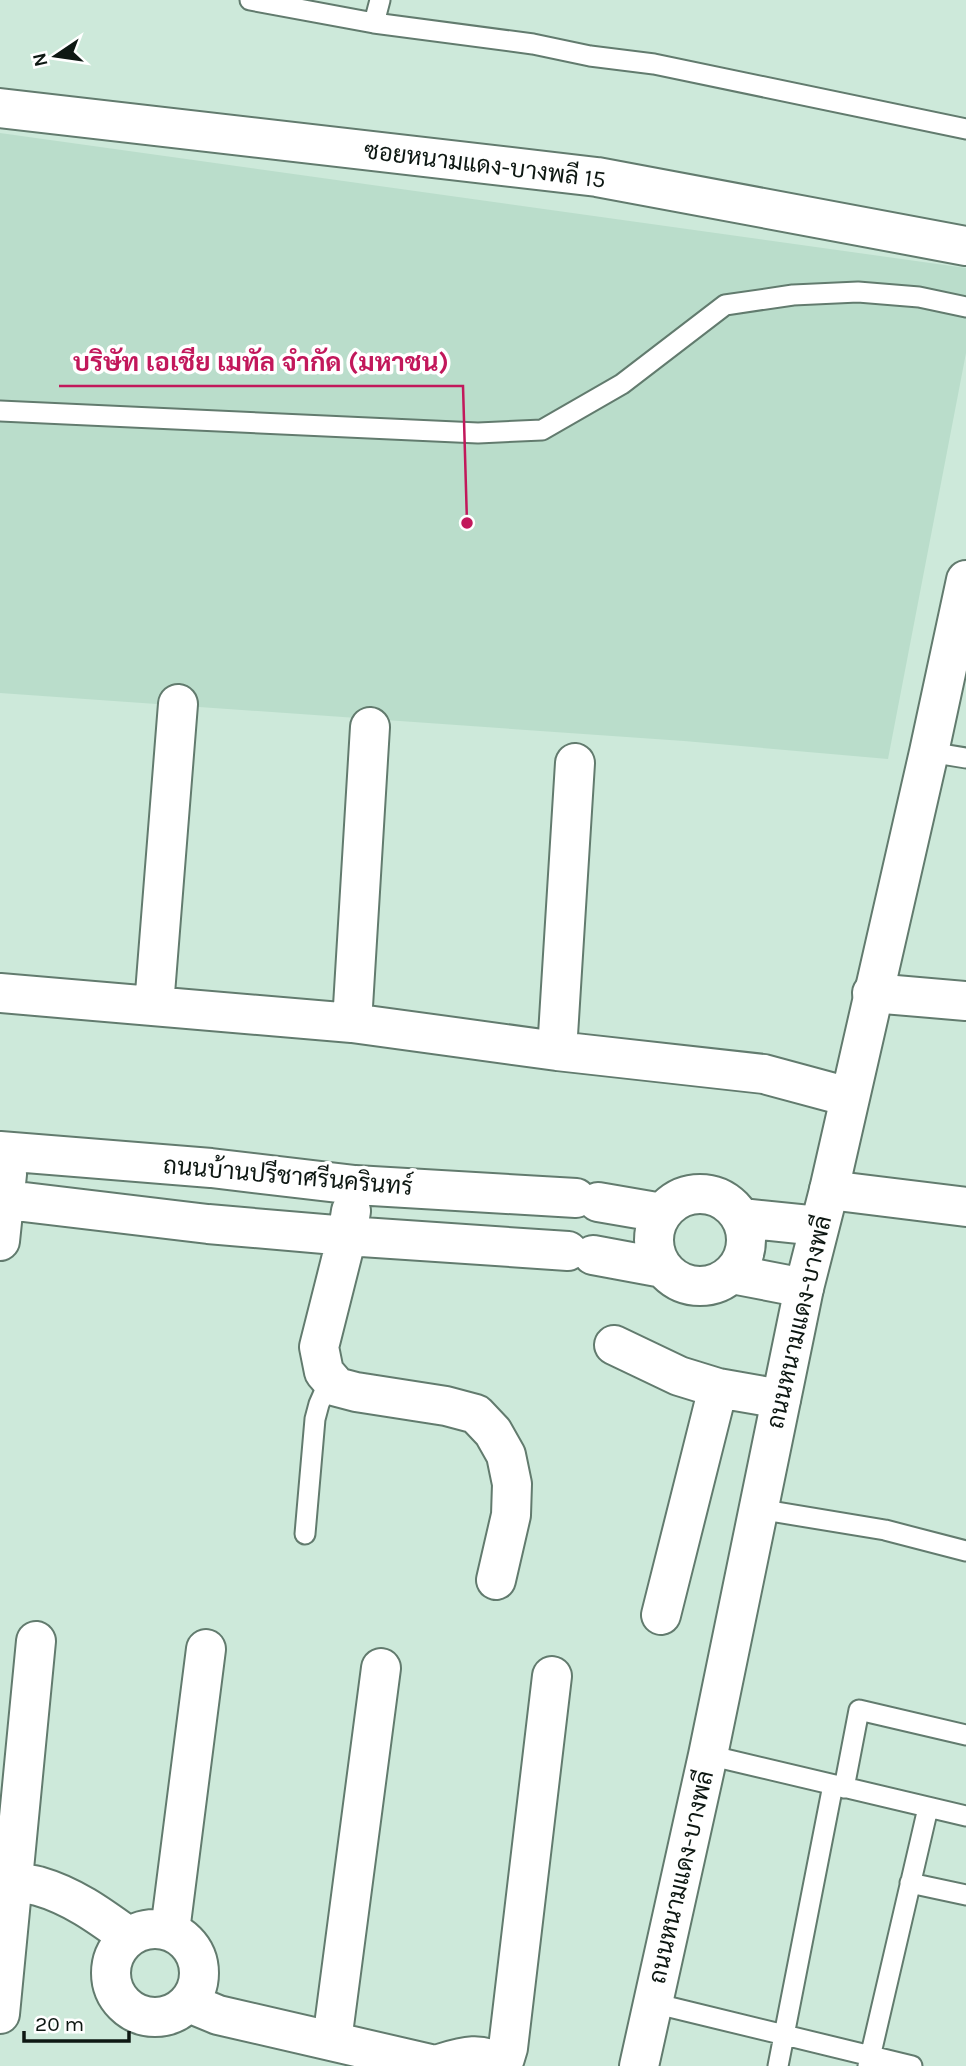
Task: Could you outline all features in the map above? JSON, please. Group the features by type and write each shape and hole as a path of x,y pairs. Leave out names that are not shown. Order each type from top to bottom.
{"street":[{"name":"ซอยหนามแดง-บางพลี 15","path":"0,108 597,177 966,246"},
{"name":"ถนนหนามแดง-บางพลี","path":"639,2066 708,1755 804,1288 929,752 955,682 966,580"},
{"path":"154,1006 178,704"},
{"path":"352,1023 370,726"},
{"path":"558,1051 575,763"},
{"path":"0,993 352,1023 558,1051 764,1074 849,1097"},
{"path":"872,993 966,1001"},
{"path":"0,1241 5,1151"},
{"name":"ถนนบ้านปรีชาศรีนครินทร์","path":"5,1151 211,1168 355,1185 587,1200 662,1213"},
{"path":"355,1185 347,1236 319,1347 324,1371 337,1387 446,1406 476,1414 493,1432 506,1455 512,1484 511,1515 496,1580"},
{"path":"829,1190 966,1207"},
{"path":"704,1194 719,1198 731,1206 741,1219 746,1242 744,1254 732,1274 719,1282 704,1286 688,1285 675,1279 663,1268 656,1255 654,1239 662,1213 676,1200 689,1195 704,1194"},
{"path":"1,1199 208,1224 581,1253 663,1268"},
{"path":"741,1219 820,1226"},
{"path":"732,1274 804,1288"},
{"path":"614,1345 679,1376 718,1388 781,1399"},
{"path":"661,1615 718,1388"},
{"path":"0,2014 6,1882 36,1641"},
{"path":"170,1931 206,1649"},
{"path":"332,2041 381,1668"},
{"path":"189,2003 218,2015 437,2065 467,2056 483,2056 495,2060 501,2066 508,2048 552,1676"},
{"path":"6,1882 36,1886 69,1897 129,1937"},
{"path":"149,1929 170,1931 188,1943 198,1962 198,1983 189,2003 172,2015 150,2017 130,2010 116,1995 111,1974 116,1953 129,1937 149,1929"}],"lane":[{"path":"250,0 374,23 534,44 590,57 654,64 966,130"},
{"path":"374,23 380,0"},
{"path":"0,411 478,433 542,430 622,384 725,304 793,295 858,292 919,297 966,307"},
{"path":"929,752 966,758"},
{"path":"305,1534 315,1419 318,1404 330,1379"},
{"path":"758,1509 885,1530 966,1551"},
{"path":"778,2066 839,1786 859,1710 966,1735"},
{"path":"708,1755 966,1816"},
{"path":"869,2062 928,1808"},
{"path":"910,1883 966,1895"},
{"path":"653,2003 784,2036 869,2062 912,2066"}],"shaded area":[{"path":"0,133 966,268 966,353 888,759 684,741 0,693"}],"place":[{"name":"บริษัท เอเชีย เมทัล จำกัด (มหาชน)","path":"467,523"}]}
